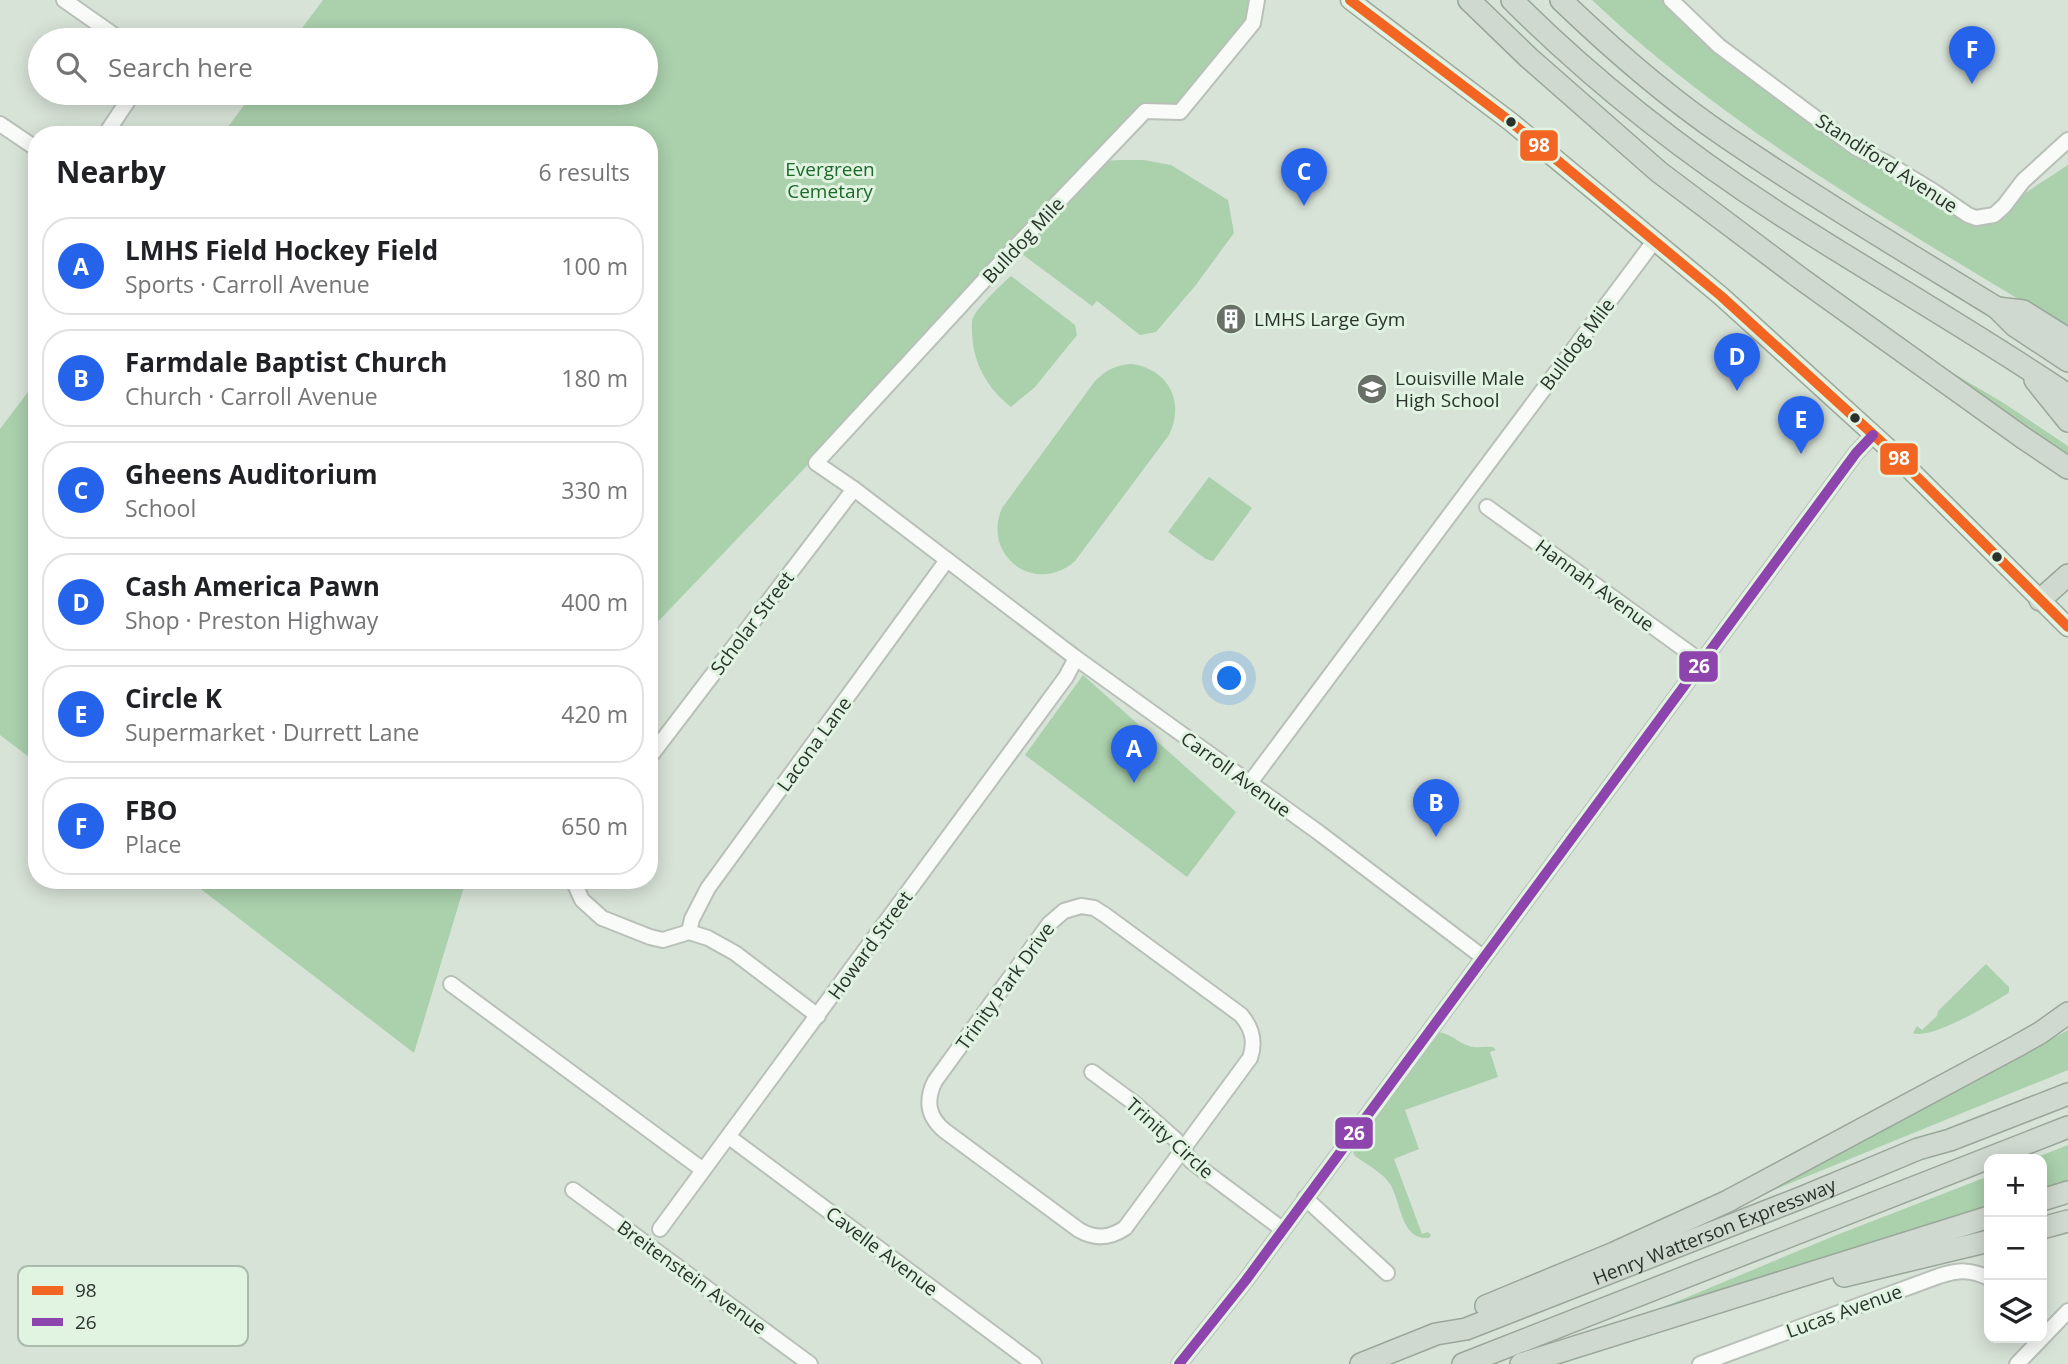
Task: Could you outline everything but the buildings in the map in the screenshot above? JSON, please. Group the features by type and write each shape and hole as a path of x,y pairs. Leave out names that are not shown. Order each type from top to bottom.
{"highway":[{"path":"1469,0 1529,58 1659,172 1800,278 2068,468"},
{"path":"1512,0 1641,114 1742,189 2068,395"},
{"path":"1562,0 1668,94 1724,136 1997,308 2015,326 2068,361"},
{"path":"1997,308 2023,311 2068,339"},
{"path":"2025,367 2068,421"},
{"path":"2040,600 2068,575"},
{"path":"1436,1334 1461,1317 1614,1253 1726,1202 2040,1033 2068,1013"},
{"path":"2040,1033 2068,1023"},
{"path":"1918,1149 1947,1129 2068,1079"},
{"name":"Henry Watterson Expressway","path":"1361,1364 1436,1334 1466,1329 1918,1149 1950,1140 2068,1094"},
{"name":"Henry Watterson Expressway","path":"1463,1364 2068,1127"},
{"path":"2047,1198 2068,1192"},
{"path":"1521,1364 1984,1219"},
{"path":"2047,1227 2068,1221"},
{"path":"1756,1290 1785,1291 1984,1242"}],"main road":[{"path":"1350,0 1503,115 1721,296 1874,435 2068,627"}],"street":[{"path":"64,0 104,28"},
{"name":"Bulldog Mile","path":"855,489 816,463 1000,263 1145,111 1180,112 1252,23 1257,0"},
{"name":"Standiford Avenue","path":"1671,0 1720,46 1856,148 1885,162 1976,218 1994,215 2023,181 2068,140"},
{"path":"110,126 125,105"},
{"path":"0,124 28,143"},
{"name":"Bulldog Mile","path":"1249,784 1655,240"},
{"path":"1179,1364 1246,1280 1856,453 1874,435"},
{"name":"Carroll Avenue","path":"855,489 1076,658 1318,832 1484,958"},
{"name":"Scholar Street","path":"658,746 855,489"},
{"name":"Hannah Avenue","path":"1488,507 1702,662"},
{"name":"Lacona Lane","path":"689,932 692,919 708,888 947,560"},
{"name":"Howard Street","path":"660,1229 989,784 1066,677 1076,658"},
{"path":"576,889 585,904 616,925 663,940 689,932 708,937 735,953 818,1016"},
{"name":"Trinity Park Drive","path":"1081,906 1094,908 1219,998 1241,1015 1249,1026 1253,1043 1250,1058 1183,1150 1125,1227 1114,1234 1095,1237 1079,1230 945,1131 931,1115 930,1091 935,1081 1049,924 1064,911 1081,906"},
{"path":"451,984 704,1170"},
{"name":"Trinity Circle","path":"1092,1072 1175,1139 1191,1161 1282,1229"},
{"name":"Cavelle Avenue","path":"729,1137 1034,1364"},
{"name":"Breitenstein Avenue","path":"573,1190 810,1364"},
{"path":"1306,1198 1387,1273"},
{"name":"Lucas Avenue","path":"1700,1364 1939,1276 1960,1270 1984,1276"},
{"path":"2047,1324 2068,1311"},
{"path":"2017,1364 2033,1343"},
{"path":"1742,1349 1748,1364"}],"green space":[{"name":"Evergreen Cemetary","path":"323,0 1257,0 1253,23 1180,112 1145,112 658,622 658,126 229,126 244,105 658,105 658,28 302,28"},
{"path":"1592,0 1662,0 1718,50 1975,226 2068,165 2068,329 1882,216 1761,136 1703,94"},
{"path":"1144,160 1171,165 1228,200 1234,233 1195,286 1156,332 1140,335 1097,301 1092,306 1018,251 1101,161"},
{"path":"1011,276 1075,325 1077,335 1035,387 1011,407 988,383 978,364 972,326 973,318 980,307"},
{"path":"1131,364 1155,373 1170,389 1175,411 1169,435 1075,561 1060,571 1044,574 1029,572 1016,566 999,541 998,525 1002,508 1095,381 1112,369"},
{"path":"1946,369 2068,446 2068,462 1943,376"},
{"path":"28,392 28,756 0,735 0,429"},
{"path":"1209,477 1252,508 1213,561 1206,559 1168,532"},
{"path":"1083,675 1236,812 1187,877 1025,755"},
{"path":"201,889 463,889 414,1053"},
{"path":"1986,964 2009,987 2007,994 1946,1027 1921,1034 1913,1033 1917,1026 1922,1030 1937,1016 1938,1011"},
{"path":"2068,1030 2068,1070 1759,1196 2044,1043"},
{"path":"1436,1032 1469,1046 1493,1047 1496,1050 1490,1052 1498,1077 1405,1110 1419,1149 1394,1159 1422,1234 1428,1232 1431,1235 1429,1238 1412,1233 1403,1219 1390,1184 1379,1172 1355,1156 1352,1150"},
{"path":"2068,1145 2068,1184 2047,1191 2047,1154 2045,1154"},
{"path":"1984,1178 1984,1212 1623,1324 1834,1236"}],"transit line":[{"name":"98","path":"1350,0 1511,122 1721,296 1887,447 2068,627"},
{"name":"26","path":"1179,1364 1246,1280 1856,453 1873,435"}],"place":[{"name":"FBO","path":"1972,84"},
{"name":"Gheens Auditorium","path":"1304,206"},
{"name":"LMHS Large Gym","path":"1231,319"},
{"name":"Louisville Male High School","path":"1372,389"},
{"name":"Cash America Pawn","path":"1737,391"},
{"name":"Circle K","path":"1801,454"},
{"name":"LMHS Field Hockey Field","path":"1134,783"},
{"name":"Farmdale Baptist Church","path":"1436,837"}]}
